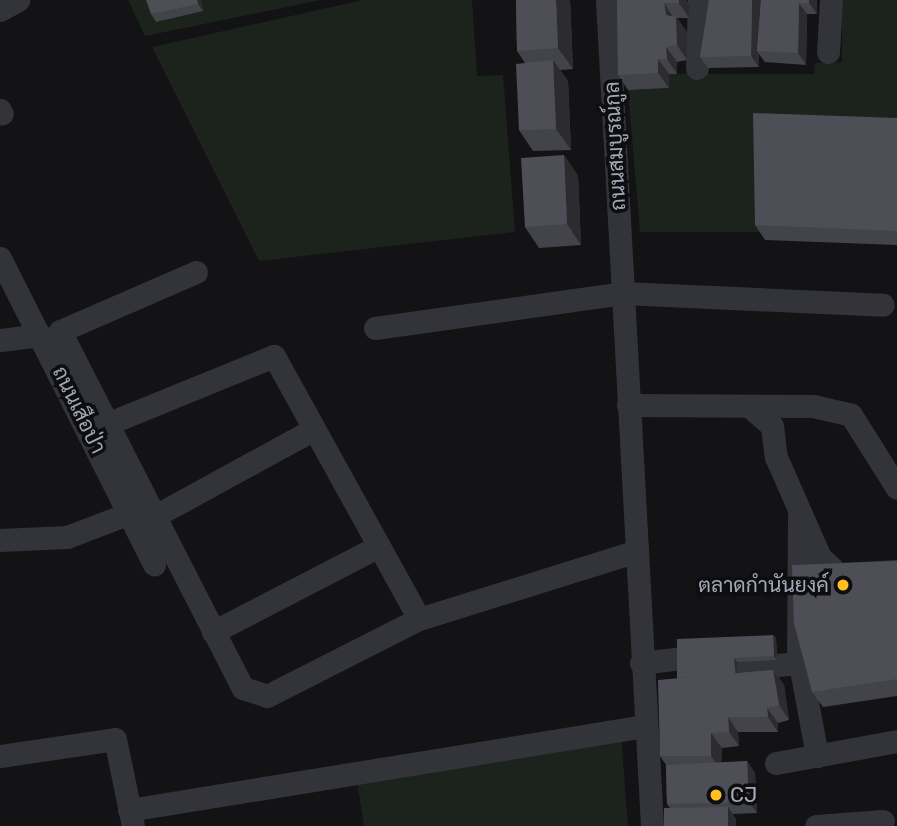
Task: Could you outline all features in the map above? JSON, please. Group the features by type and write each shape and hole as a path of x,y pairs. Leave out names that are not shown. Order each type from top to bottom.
{"street":[{"path":"0,10 18,0"},
{"name":"ถนนสมบูรณ์กูล","path":"607,0 652,826"},
{"path":"697,68 699,0"},
{"path":"828,52 831,0"},
{"name":"ถนนเสือป่า","path":"0,258 154,564"},
{"path":"196,272 60,331 243,688 267,696 419,619 635,552"},
{"path":"375,328 623,293 883,305"},
{"path":"0,340 41,335"},
{"path":"107,424 274,356 419,619"},
{"path":"628,405 792,406 851,415 897,488"},
{"path":"749,406 773,433 799,517 820,557 838,574 897,571"},
{"path":"773,433 792,406"},
{"path":"155,516 314,429"},
{"path":"0,540 66,537 130,513"},
{"path":"799,517 791,657 817,756"},
{"path":"213,632 379,547"},
{"path":"737,669 791,657"},
{"path":"642,670 680,666"},
{"path":"0,756 115,739 131,818 645,726"},
{"path":"776,763 897,741"},
{"path":"816,826 883,821"}],"shaded area":[{"path":"128,0 321,0 145,36"},
{"path":"363,0 472,0 477,76 503,75 515,232 259,261 152,47"},
{"path":"842,0 897,0 897,128 760,232 640,232 628,90 669,88 669,74 814,74 815,63 842,62"},
{"path":"621,734 628,826 364,826 357,781"}],"building":[{"path":"146,0 197,0 198,4 151,14"},
{"path":"516,0 556,0 558,48 517,51"},
{"path":"617,0 679,0 679,3 664,3 666,15 676,17 677,45 666,47 667,59 658,59 658,73 618,75"},
{"path":"709,0 752,0 751,56 700,57"},
{"path":"761,0 809,0 809,3 799,3 798,53 757,51"},
{"path":"553,60 556,129 519,130 516,64"},
{"path":"753,113 897,118 897,231 755,225"},
{"path":"564,155 567,224 525,227 521,158"},
{"path":"897,561 897,679 812,692 794,623 792,565"},
{"path":"773,635 774,656 734,658 735,674 677,678 677,639"},
{"path":"773,670 779,705 767,708 768,717 728,717 729,732 711,733 711,756 660,756 658,680"},
{"name":"CJ","path":"747,761 749,802 667,804 666,765"},
{"path":"728,807 728,826 664,826 664,808"}],"place":[{"name":"ตลาดกำนันยงค์","path":"843,585"},
{"name":"CJ","path":"716,795"}]}
